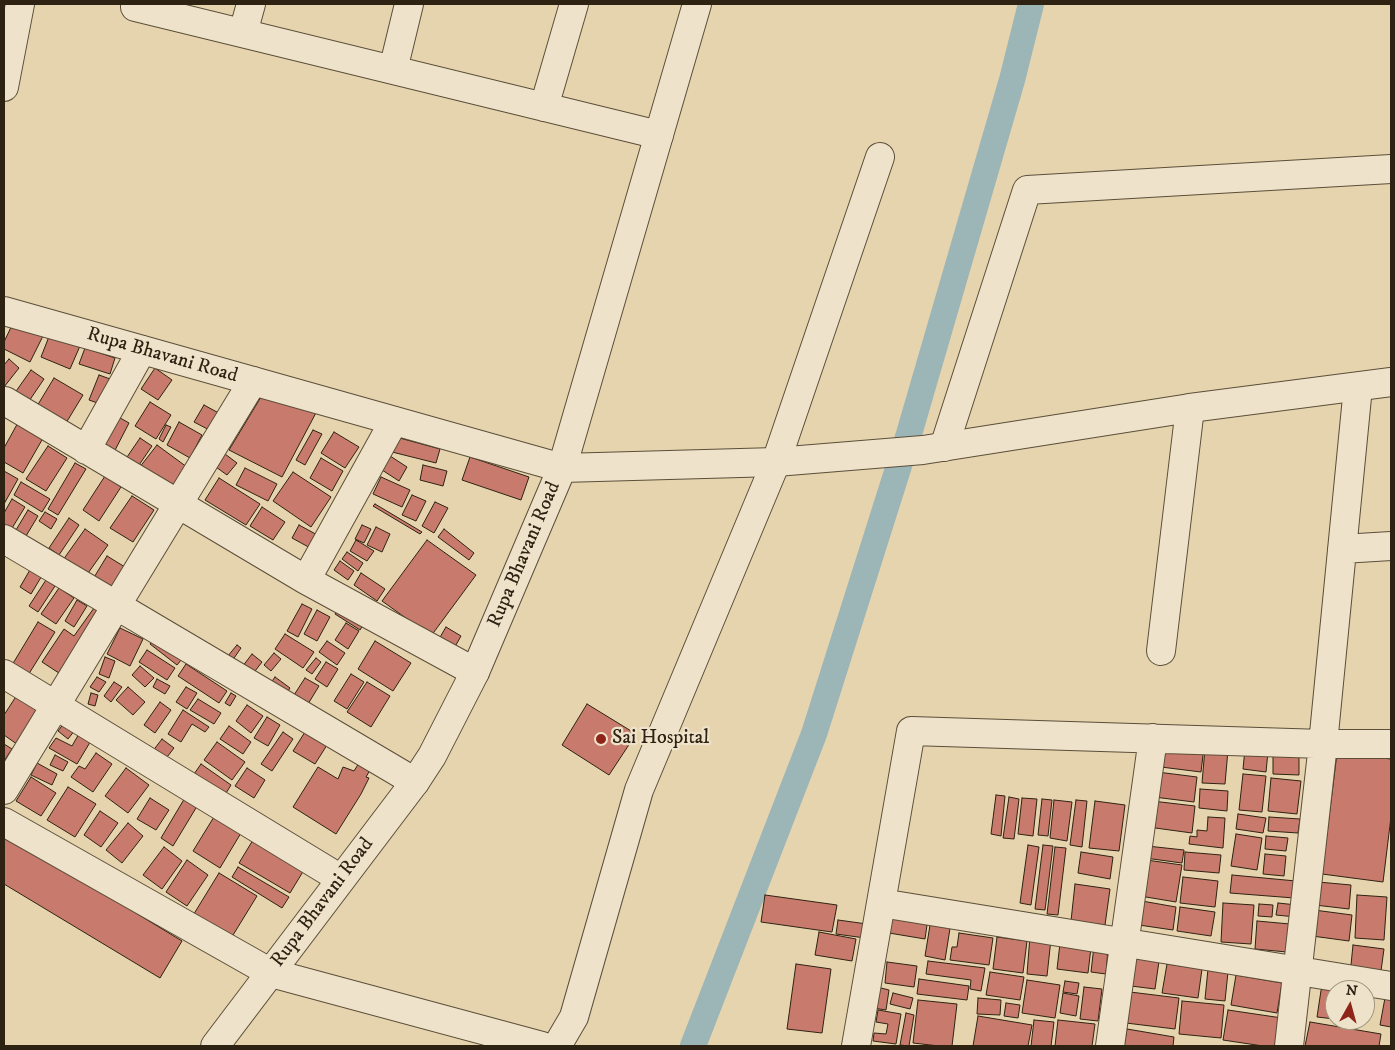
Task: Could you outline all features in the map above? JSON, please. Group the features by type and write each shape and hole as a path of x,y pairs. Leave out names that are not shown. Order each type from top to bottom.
{"street":[{"path":"4,87 20,4"},
{"path":"243,33 251,4"},
{"path":"393,70 409,4"},
{"path":"544,107 574,4"},
{"path":"697,4 562,468 776,462 934,448 1190,408 1391,382"},
{"path":"135,7 659,135"},
{"path":"557,1046 574,1017 639,790 776,462 880,156"},
{"path":"934,448 1027,190 1391,170"},
{"name":"Rupa Bhavani Road","path":"4,311 562,468 476,672 432,756 415,782 215,1046"},
{"path":"86,450 142,350"},
{"path":"4,790 253,381"},
{"path":"1289,1046 1323,744 1358,387"},
{"path":"5,402 306,580 476,672"},
{"path":"1161,651 1190,408"},
{"path":"306,580 394,421"},
{"path":"4,539 415,782"},
{"path":"1342,549 1391,546"},
{"path":"4,674 342,879"},
{"path":"856,1046 911,731 1323,744 1391,744"},
{"path":"1110,1046 1153,738"},
{"path":"4,822 271,973 542,1046"},
{"path":"881,903 1391,986"}],"building":[{"path":"14,321 43,336 30,362 4,349 4,342"},
{"path":"50,334 80,346 70,369 41,357"},
{"path":"85,348 115,358 110,374 79,364"},
{"path":"9,359 19,368 4,387 4,365"},
{"path":"155,368 172,380 158,400 141,389"},
{"path":"31,370 44,379 25,407 12,397"},
{"path":"99,375 113,380 103,405 89,400"},
{"path":"54,378 83,395 63,428 34,411"},
{"path":"264,392 318,409 282,477 229,450"},
{"path":"150,402 171,415 156,439 135,426"},
{"path":"204,405 226,417 217,434 194,422"},
{"path":"115,415 129,423 110,460 95,451"},
{"path":"20,419 46,433 23,473 4,462 4,448"},
{"path":"179,422 202,435 190,458 167,445"},
{"path":"166,425 171,427 163,442 159,439"},
{"path":"313,430 322,434 305,465 296,460"},
{"path":"334,432 359,447 345,468 321,453"},
{"path":"396,437 440,449 436,463 392,452"},
{"path":"140,438 152,446 137,468 125,460"},
{"path":"157,445 191,470 174,494 139,468"},
{"path":"48,446 67,458 46,491 26,479"},
{"path":"225,454 237,463 227,475 216,467"},
{"path":"387,454 407,467 399,481 379,468"},
{"path":"470,457 529,477 521,500 462,480"},
{"path":"321,458 343,471 332,491 310,478"},
{"path":"75,463 86,469 58,515 48,509"},
{"path":"423,465 447,471 443,486 420,480"},
{"path":"245,468 277,484 268,501 236,485"},
{"path":"4,471 18,479 4,504"},
{"path":"293,472 331,497 311,527 273,501"},
{"path":"105,476 121,487 99,521 83,510"},
{"path":"381,477 410,490 402,507 373,494"},
{"path":"219,478 260,504 246,525 205,500"},
{"path":"21,482 50,499 42,512 14,495"},
{"path":"412,495 426,501 416,521 402,515"},
{"path":"132,496 154,510 133,542 110,528"},
{"path":"12,499 25,507 9,533 4,530 4,513"},
{"path":"435,502 448,508 434,533 422,526"},
{"path":"375,504 422,532 420,534 373,506"},
{"path":"262,507 285,522 273,540 250,526"},
{"path":"28,510 38,516 26,536 16,530"},
{"path":"45,512 57,519 51,529 39,521"},
{"path":"69,518 79,525 59,555 49,548"},
{"path":"299,525 321,537 314,550 292,538"},
{"path":"362,525 371,529 364,543 355,539"},
{"path":"376,527 390,534 382,552 367,545"},
{"path":"85,529 108,545 86,576 63,560"},
{"path":"444,529 474,553 469,560 438,537"},
{"path":"356,540 374,551 367,561 350,551"},
{"path":"427,540 476,575 431,636 382,601"},
{"path":"347,552 363,563 358,571 342,559"},
{"path":"107,556 125,567 111,590 93,579"},
{"path":"340,561 354,571 348,580 334,570"},
{"path":"34,563 46,569 31,594 20,587"},
{"path":"361,573 385,589 377,601 354,585"},
{"path":"46,580 55,586 38,612 29,606"},
{"path":"59,588 74,598 56,624 41,614"},
{"path":"77,600 87,606 74,627 65,621"},
{"path":"342,603 367,618 360,630 335,614"},
{"path":"302,604 312,609 298,637 287,631"},
{"path":"94,608 106,616 65,677 42,662 64,629 74,636"},
{"path":"317,610 330,617 317,641 304,634"},
{"path":"38,622 55,632 25,680 9,670"},
{"path":"346,623 359,631 348,649 335,640"},
{"path":"446,627 461,636 452,652 436,644"},
{"path":"120,628 143,639 130,666 107,654"},
{"path":"285,634 314,652 303,668 275,649"},
{"path":"154,638 182,659 177,665 150,644"},
{"path":"327,641 345,653 337,665 319,652"},
{"path":"375,641 411,663 393,691 358,669"},
{"path":"237,645 241,648 232,661 227,657"},
{"path":"147,650 175,668 167,680 139,662"},
{"path":"274,653 281,659 271,671 264,665"},
{"path":"252,654 262,662 252,675 242,667"},
{"path":"105,657 115,661 109,678 99,674"},
{"path":"316,658 321,662 312,674 306,670"},
{"path":"326,662 338,669 327,687 315,679"},
{"path":"186,664 227,691 219,703 178,676"},
{"path":"140,666 154,678 145,687 132,675"},
{"path":"351,674 364,682 347,709 334,701"},
{"path":"97,677 106,682 99,692 90,687"},
{"path":"275,677 290,688 284,697 268,687"},
{"path":"305,678 319,686 308,704 294,695"},
{"path":"157,679 170,686 165,694 153,687"},
{"path":"114,682 122,687 111,702 104,696"},
{"path":"367,682 390,696 371,727 347,712"},
{"path":"128,687 145,702 133,715 116,700"},
{"path":"186,687 197,693 187,709 176,702"},
{"path":"91,693 98,695 95,706 88,704"},
{"path":"231,693 236,696 230,706 225,703"},
{"path":"17,695 45,713 21,747 4,735 4,715"},
{"path":"198,699 221,713 214,724 190,710"},
{"path":"160,702 171,710 155,733 144,725"},
{"path":"587,704 636,734 609,775 562,745"},
{"path":"247,705 263,716 251,733 236,721"},
{"path":"183,710 209,727 205,732 192,724 181,742 168,734"},
{"path":"267,717 280,725 268,746 254,738"},
{"path":"65,722 75,730 68,739 58,731"},
{"path":"229,726 251,742 243,754 220,739"},
{"path":"80,732 92,739 77,764 49,748 56,738 72,746"},
{"path":"283,732 293,739 272,771 261,764"},
{"path":"305,732 327,745 315,764 293,751"},
{"path":"162,739 174,748 164,761 152,752"},
{"path":"1156,741 1204,747 1201,772 1153,766"},
{"path":"217,742 245,762 232,780 204,760"},
{"path":"4,744 12,749 4,761"},
{"path":"1205,748 1228,750 1225,784 1202,783"},
{"path":"1245,749 1268,752 1266,772 1243,769"},
{"path":"1273,752 1299,752 1299,775 1273,774"},
{"path":"96,753 112,764 93,792 71,777 79,766 85,769"},
{"path":"1337,753 1391,759 1391,817 1383,882 1322,874"},
{"path":"55,755 68,762 63,771 50,765"},
{"path":"37,763 57,774 52,785 31,775"},
{"path":"359,763 370,770 366,777 369,778 336,834 293,807 318,767 338,779 343,767 354,771"},
{"path":"201,764 231,785 223,798 192,777"},
{"path":"126,768 149,785 128,813 105,796"},
{"path":"247,768 265,780 254,798 235,786"},
{"path":"1157,772 1197,777 1194,802 1154,797"},
{"path":"1243,774 1266,776 1262,812 1239,810"},
{"path":"31,777 56,793 41,816 16,801"},
{"path":"1271,778 1301,781 1297,814 1268,811"},
{"path":"68,787 96,804 75,837 47,820"},
{"path":"1200,789 1228,791 1227,811 1199,808"},
{"path":"996,795 1005,796 1001,836 991,834"},
{"path":"186,796 199,803 173,846 161,838"},
{"path":"1009,797 1019,799 1014,839 1003,838"},
{"path":"150,798 169,810 156,830 137,819"},
{"path":"1022,798 1037,799 1033,836 1018,834"},
{"path":"1042,799 1052,800 1048,836 1038,835"},
{"path":"1054,800 1072,802 1067,841 1050,838"},
{"path":"1076,800 1087,801 1082,847 1070,845"},
{"path":"1095,801 1125,805 1119,851 1089,848"},
{"path":"1152,801 1195,806 1192,833 1148,827"},
{"path":"100,811 118,823 101,847 84,835"},
{"path":"217,812 244,828 220,868 193,851"},
{"path":"1238,814 1266,818 1263,833 1236,829"},
{"path":"1208,817 1225,818 1223,848 1189,844 1190,836 1197,837 1197,830 1207,831"},
{"path":"1269,817 1300,819 1298,833 1268,831"},
{"path":"128,823 143,836 122,863 106,850"},
{"path":"4,833 182,941 160,978 4,884"},
{"path":"1236,834 1262,838 1257,870 1231,866"},
{"path":"256,835 307,865 290,893 239,863"},
{"path":"1266,836 1288,838 1286,851 1265,849"},
{"path":"1028,845 1039,847 1031,905 1020,903"},
{"path":"1043,845 1053,846 1045,910 1035,909"},
{"path":"1147,846 1184,850 1182,863 1145,858"},
{"path":"164,847 182,861 162,889 143,875"},
{"path":"1055,847 1066,848 1058,915 1047,914"},
{"path":"1081,852 1113,857 1110,879 1078,873"},
{"path":"1185,852 1221,855 1219,873 1184,870"},
{"path":"1265,854 1286,856 1284,876 1263,874"},
{"path":"187,860 208,875 187,906 166,892"},
{"path":"1146,860 1182,865 1176,902 1140,896"},
{"path":"238,867 289,897 282,908 232,877"},
{"path":"219,873 257,896 230,940 192,917"},
{"path":"1232,875 1296,881 1294,898 1230,893"},
{"path":"1183,877 1218,881 1215,907 1180,903"},
{"path":"1318,882 1351,885 1349,909 1315,905"},
{"path":"1075,884 1110,889 1105,925 1071,921"},
{"path":"765,895 837,905 832,932 761,922"},
{"path":"1357,895 1387,897 1384,940 1355,938"},
{"path":"1136,900 1176,907 1173,930 1132,924"},
{"path":"1223,903 1254,905 1251,944 1221,942"},
{"path":"1278,903 1297,905 1296,917 1276,915"},
{"path":"1259,904 1273,905 1272,917 1258,916"},
{"path":"1180,907 1215,912 1211,936 1177,931"},
{"path":"1314,910 1352,915 1349,941 1312,936"},
{"path":"891,913 928,918 925,939 889,933"},
{"path":"931,919 951,922 945,960 925,956"},
{"path":"838,920 867,924 865,938 836,934"},
{"path":"1257,921 1290,924 1287,952 1255,949"},
{"path":"819,932 856,939 852,961 815,955"},
{"path":"959,933 993,938 989,965 950,960 952,947 957,947"},
{"path":"1061,935 1092,939 1088,973 1057,969"},
{"path":"1030,936 1051,939 1047,976 1027,974"},
{"path":"997,937 1027,941 1023,973 993,969"},
{"path":"1353,945 1384,949 1380,978 1350,975"},
{"path":"1094,946 1108,948 1106,974 1091,972"},
{"path":"1136,957 1159,961 1155,989 1131,986"},
{"path":"928,961 985,968 981,991 970,989 971,980 926,974"},
{"path":"887,962 917,966 914,987 885,983"},
{"path":"796,964 831,969 822,1033 787,1029"},
{"path":"1167,964 1202,969 1198,998 1162,993"},
{"path":"1208,969 1228,972 1225,1001 1205,999"},
{"path":"990,972 1024,977 1020,1000 986,995"},
{"path":"1236,975 1282,983 1277,1013 1231,1005"},
{"path":"919,979 969,986 967,1000 917,994"},
{"path":"1027,980 1060,985 1055,1018 1022,1013"},
{"path":"1065,981 1079,983 1077,994 1063,992"},
{"path":"1322,984 1325,984 1325,1018 1317,1017"},
{"path":"877,987 889,990 886,1010 873,1008"},
{"path":"1084,987 1102,989 1098,1021 1080,1019"},
{"path":"1387,987 1391,988 1391,1027 1380,1025"},
{"path":"1130,992 1179,998 1175,1029 1126,1023"},
{"path":"893,993 913,998 910,1009 890,1004"},
{"path":"1063,993 1079,996 1076,1016 1060,1013"},
{"path":"978,998 1001,1000 1000,1015 977,1014"},
{"path":"918,1000 957,1004 952,1046 913,1043"},
{"path":"1182,1001 1224,1005 1221,1038 1179,1034"},
{"path":"1006,1003 1020,1005 1018,1018 1004,1016"},
{"path":"878,1010 901,1014 896,1044 873,1041 874,1033 886,1034 888,1024 876,1022"},
{"path":"1228,1010 1282,1018 1277,1046 1263,1046 1223,1040"},
{"path":"906,1013 914,1015 909,1046 900,1045"},
{"path":"978,1016 1032,1025 1028,1046 973,1046"},
{"path":"1034,1020 1054,1022 1051,1046 1031,1046"},
{"path":"1058,1020 1095,1024 1092,1046 1055,1046"},
{"path":"1310,1022 1325,1025 1325,1030 1357,1030 1381,1034 1379,1046 1305,1046"},
{"path":"1127,1029 1174,1037 1173,1046 1124,1046"}],"waterway":[{"path":"693,1046 814,734 909,434 1012,80 1031,4"}],"place":[{"name":"Sai Hospital","path":"601,739"}]}
